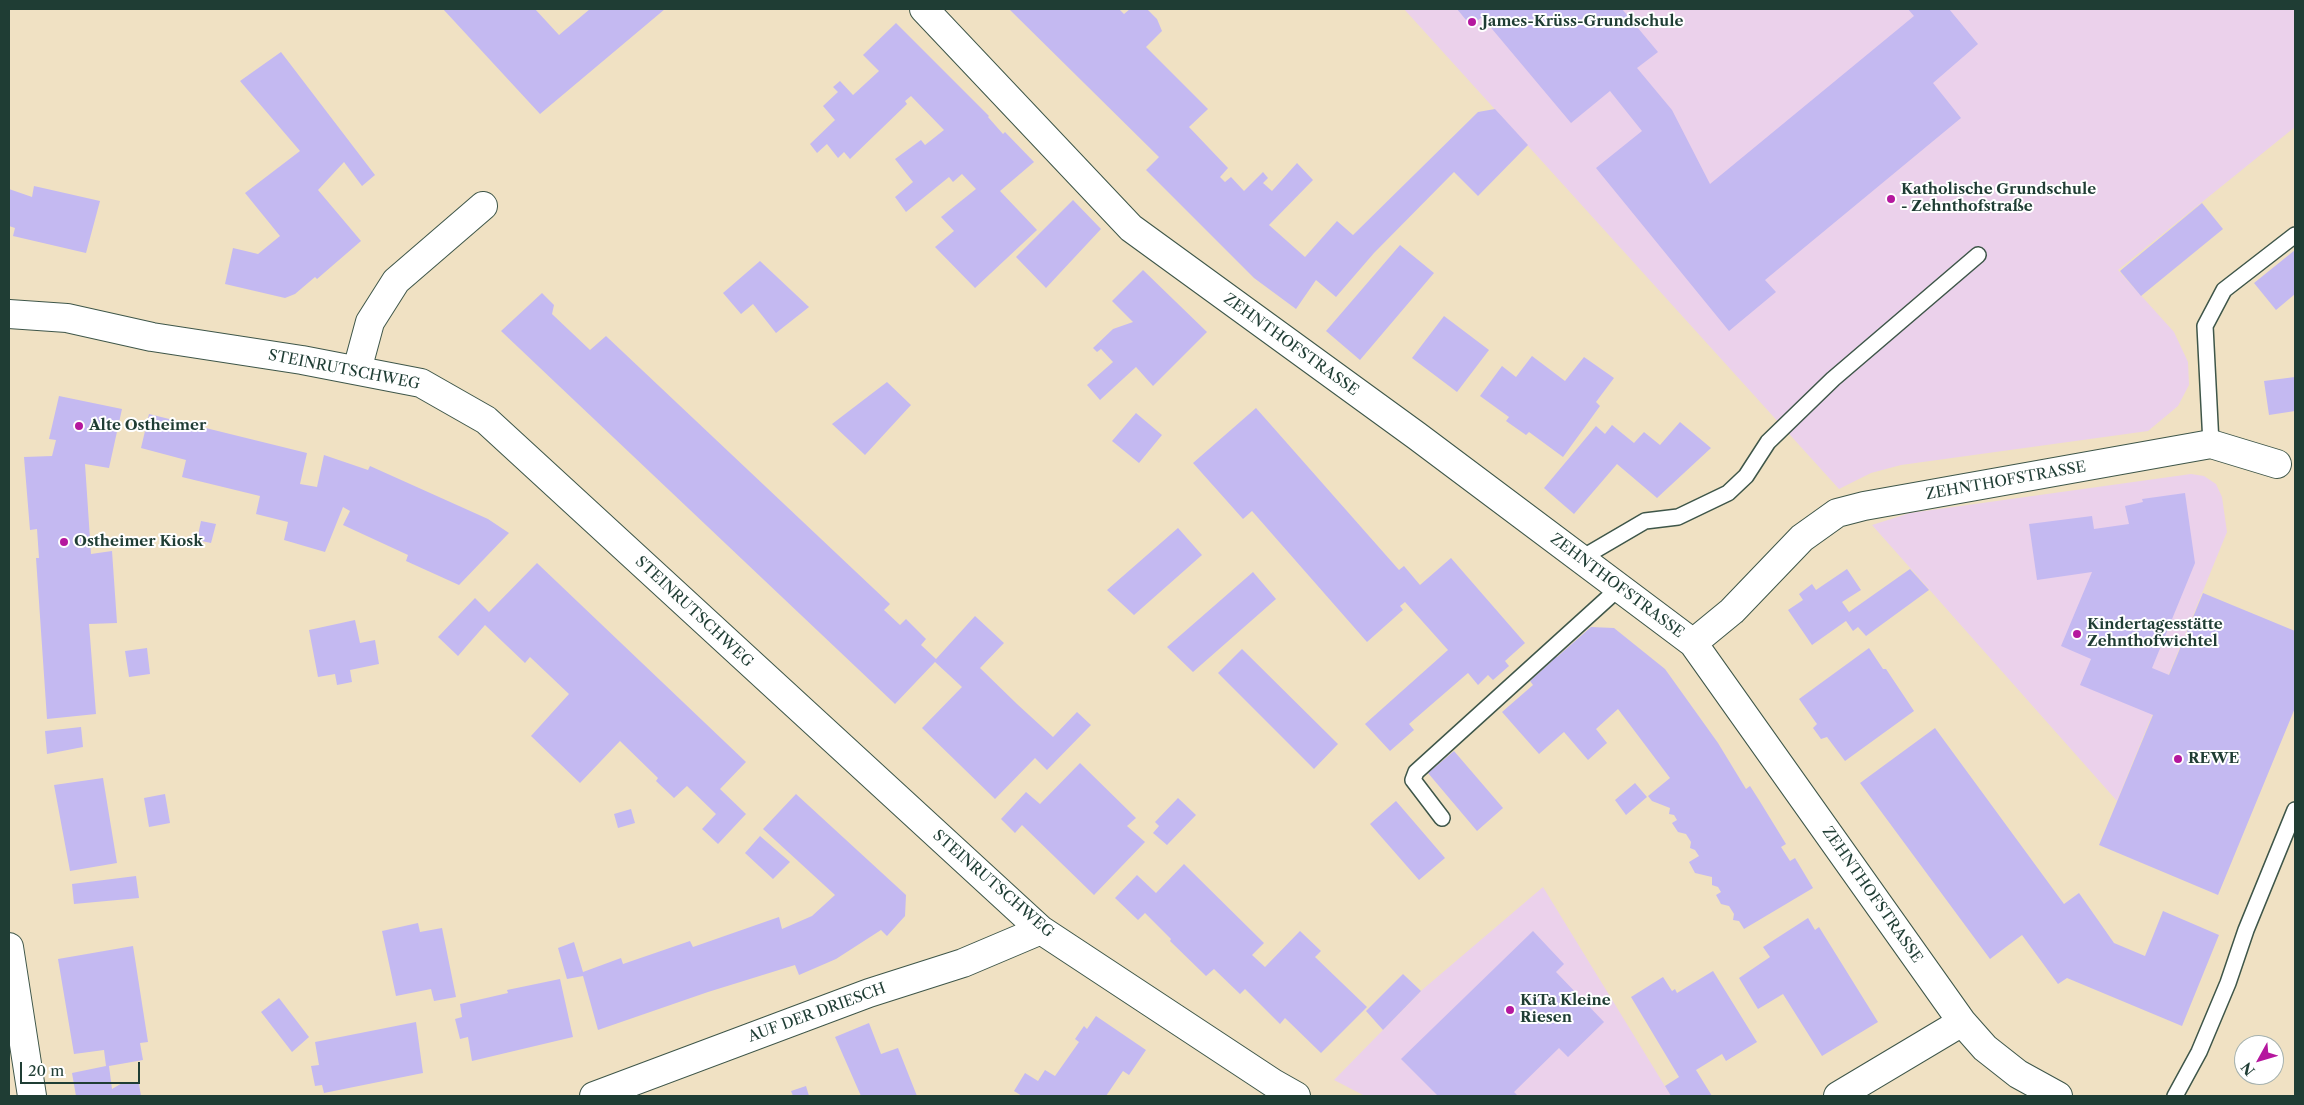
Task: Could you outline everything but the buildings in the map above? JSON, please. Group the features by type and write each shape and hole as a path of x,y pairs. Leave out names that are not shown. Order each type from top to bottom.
{"street":[{"name":"ZEHNTHOFSTRASSE","path":"924,9 1130,228 1693,644 1962,1022 1985,1048 2018,1074 2058,1096"},
{"path":"357,370 370,322 396,281 483,206"},
{"name":"STEINRUTSCHWEG","path":"9,314 67,318 152,337 357,370 421,384 486,420 1041,930 1264,1078 1296,1096"},
{"name":"ZEHNTHOFSTRASSE","path":"1693,644 1732,611 1802,538 1837,513 1864,506 2211,444 2277,464"},
{"name":"AUF DER DRIESCH","path":"600,1096 799,1019 963,963 1041,930"},
{"path":"9,948 32,1096"},
{"path":"1838,1096 1962,1022"}],"lane":[{"path":"2211,444 2205,326 2224,290 2295,235"},
{"path":"1580,559 1645,521 1678,517 1728,493 1746,476 1768,442 1833,379 1978,255"},
{"path":"1442,818 1413,780 1416,772 1619,588"},
{"path":"2175,1096 2199,1052 2228,983 2246,930 2295,810"}],"shaded area":[{"name":"Katholische Grundschule - Zehnthofstraße","path":"1404,9 2295,9 2295,127 2118,270 2174,332 2188,362 2189,385 2178,406 2148,431 1901,465 1871,473 1839,489"},
{"name":"Kindertagesstätte Zehnthofwichtel","path":"2191,474 2204,476 2216,484 2222,497 2227,532 2117,801 1872,525 1910,513"},
{"name":"KiTa Kleine Riesen","path":"1543,887 1671,1096 1365,1096 1334,1080 1422,990"}],"place":[{"name":"James-Krüss-Grundschule","path":"1472,22"},
{"name":"Katholische Grundschule - Zehnthofstraße","path":"1891,199"},
{"name":"Alte Ostheimer","path":"79,426"},
{"name":"Ostheimer Kiosk","path":"64,542"},
{"name":"Kindertagesstätte Zehnthofwichtel","path":"2077,634"},
{"name":"REWE","path":"2178,759"},
{"name":"KiTa Kleine Riesen","path":"1510,1010"}]}
